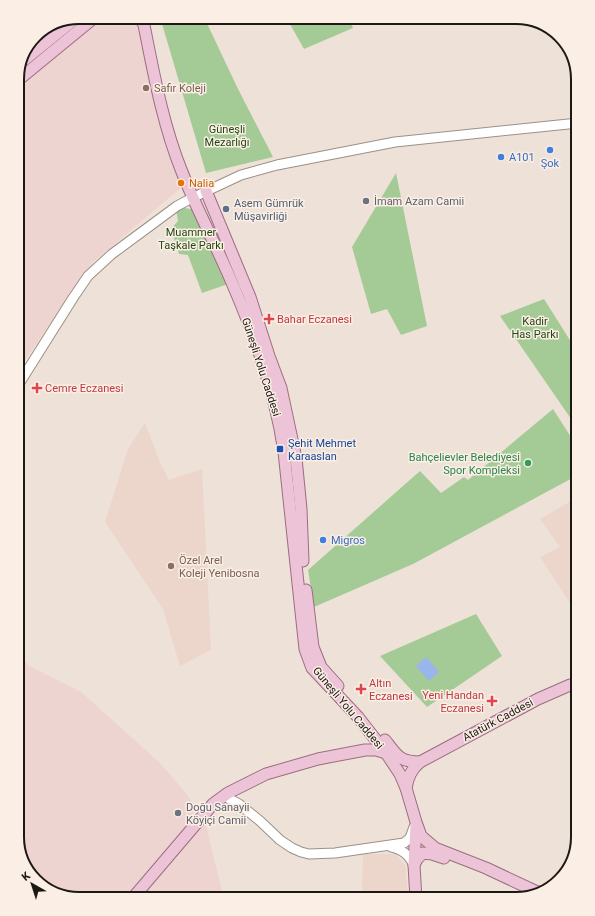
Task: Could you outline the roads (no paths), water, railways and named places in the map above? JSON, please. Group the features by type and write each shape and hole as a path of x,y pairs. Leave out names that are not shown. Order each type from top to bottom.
{"main road":[{"path":"24,75 86,24"},
{"name":"Güneşli Yolu Caddesi","path":"144,24 158,92 169,134 192,198 233,284 254,340 276,408 284,452 305,649 312,668 358,717 400,774 406,788 416,822"},
{"path":"30,56 67,25"},
{"name":"Güneşli Yolu Caddesi","path":"206,191 250,297 281,388 296,458 301,509 303,559 313,647 321,666 400,758 410,762 420,762"},
{"name":"Atatürk Caddesi","path":"420,762 538,699 571,685"},
{"path":"138,892 213,804 224,796 266,774 318,759 365,750 376,750 386,753"},
{"path":"406,788 408,777 413,768 420,762"},
{"path":"416,822 414,865 416,892"},
{"path":"416,822 421,836 435,848 486,868 531,890"},
{"path":"414,865 423,853 432,854 529,890"}],"street":[{"path":"24,376 88,276 112,254 177,206 206,191 242,176 277,165 395,142 571,124"},
{"path":"224,796 239,804 260,820 280,840 292,848 309,854 321,854 404,843 410,838 416,822"},
{"path":"388,846 401,849 410,858 414,865"}],"water":[{"path":"426,657 439,672 429,681 416,666"}],"place":[{"name":"Safir Koleji","path":"146,88"},
{"name":"Şok","path":"550,150"},
{"name":"A101","path":"501,157"},
{"name":"Nalia","path":"181,183"},
{"name":"İmam Azam Camii","path":"366,201"},
{"name":"Asem Gümrük Müşavirliği","path":"226,209"},
{"name":"Bahar Eczanesi","path":"269,319"},
{"name":"Cemre Eczanesi","path":"37,388"},
{"name":"Şehit Mehmet Karaaslan","path":"280,449"},
{"name":"Bahçelievler Belediyesi Spor Kompleksi","path":"528,463"},
{"name":"Migros","path":"323,540"},
{"name":"Özel Arel Koleji Yenibosna","path":"171,566"},
{"name":"Altın Eczanesi","path":"361,689"},
{"name":"Yeni Handan Eczanesi","path":"492,701"},
{"name":"Doğu Sanayii Köyiçi Camii","path":"178,813"}],"park label":[{"name":"Güneşli Mezarlığı","path":"227,135"},
{"name":"Muammer Taşkale Parkı","path":"191,238"},
{"name":"Kadir Has Parkı","path":"535,327"}]}
